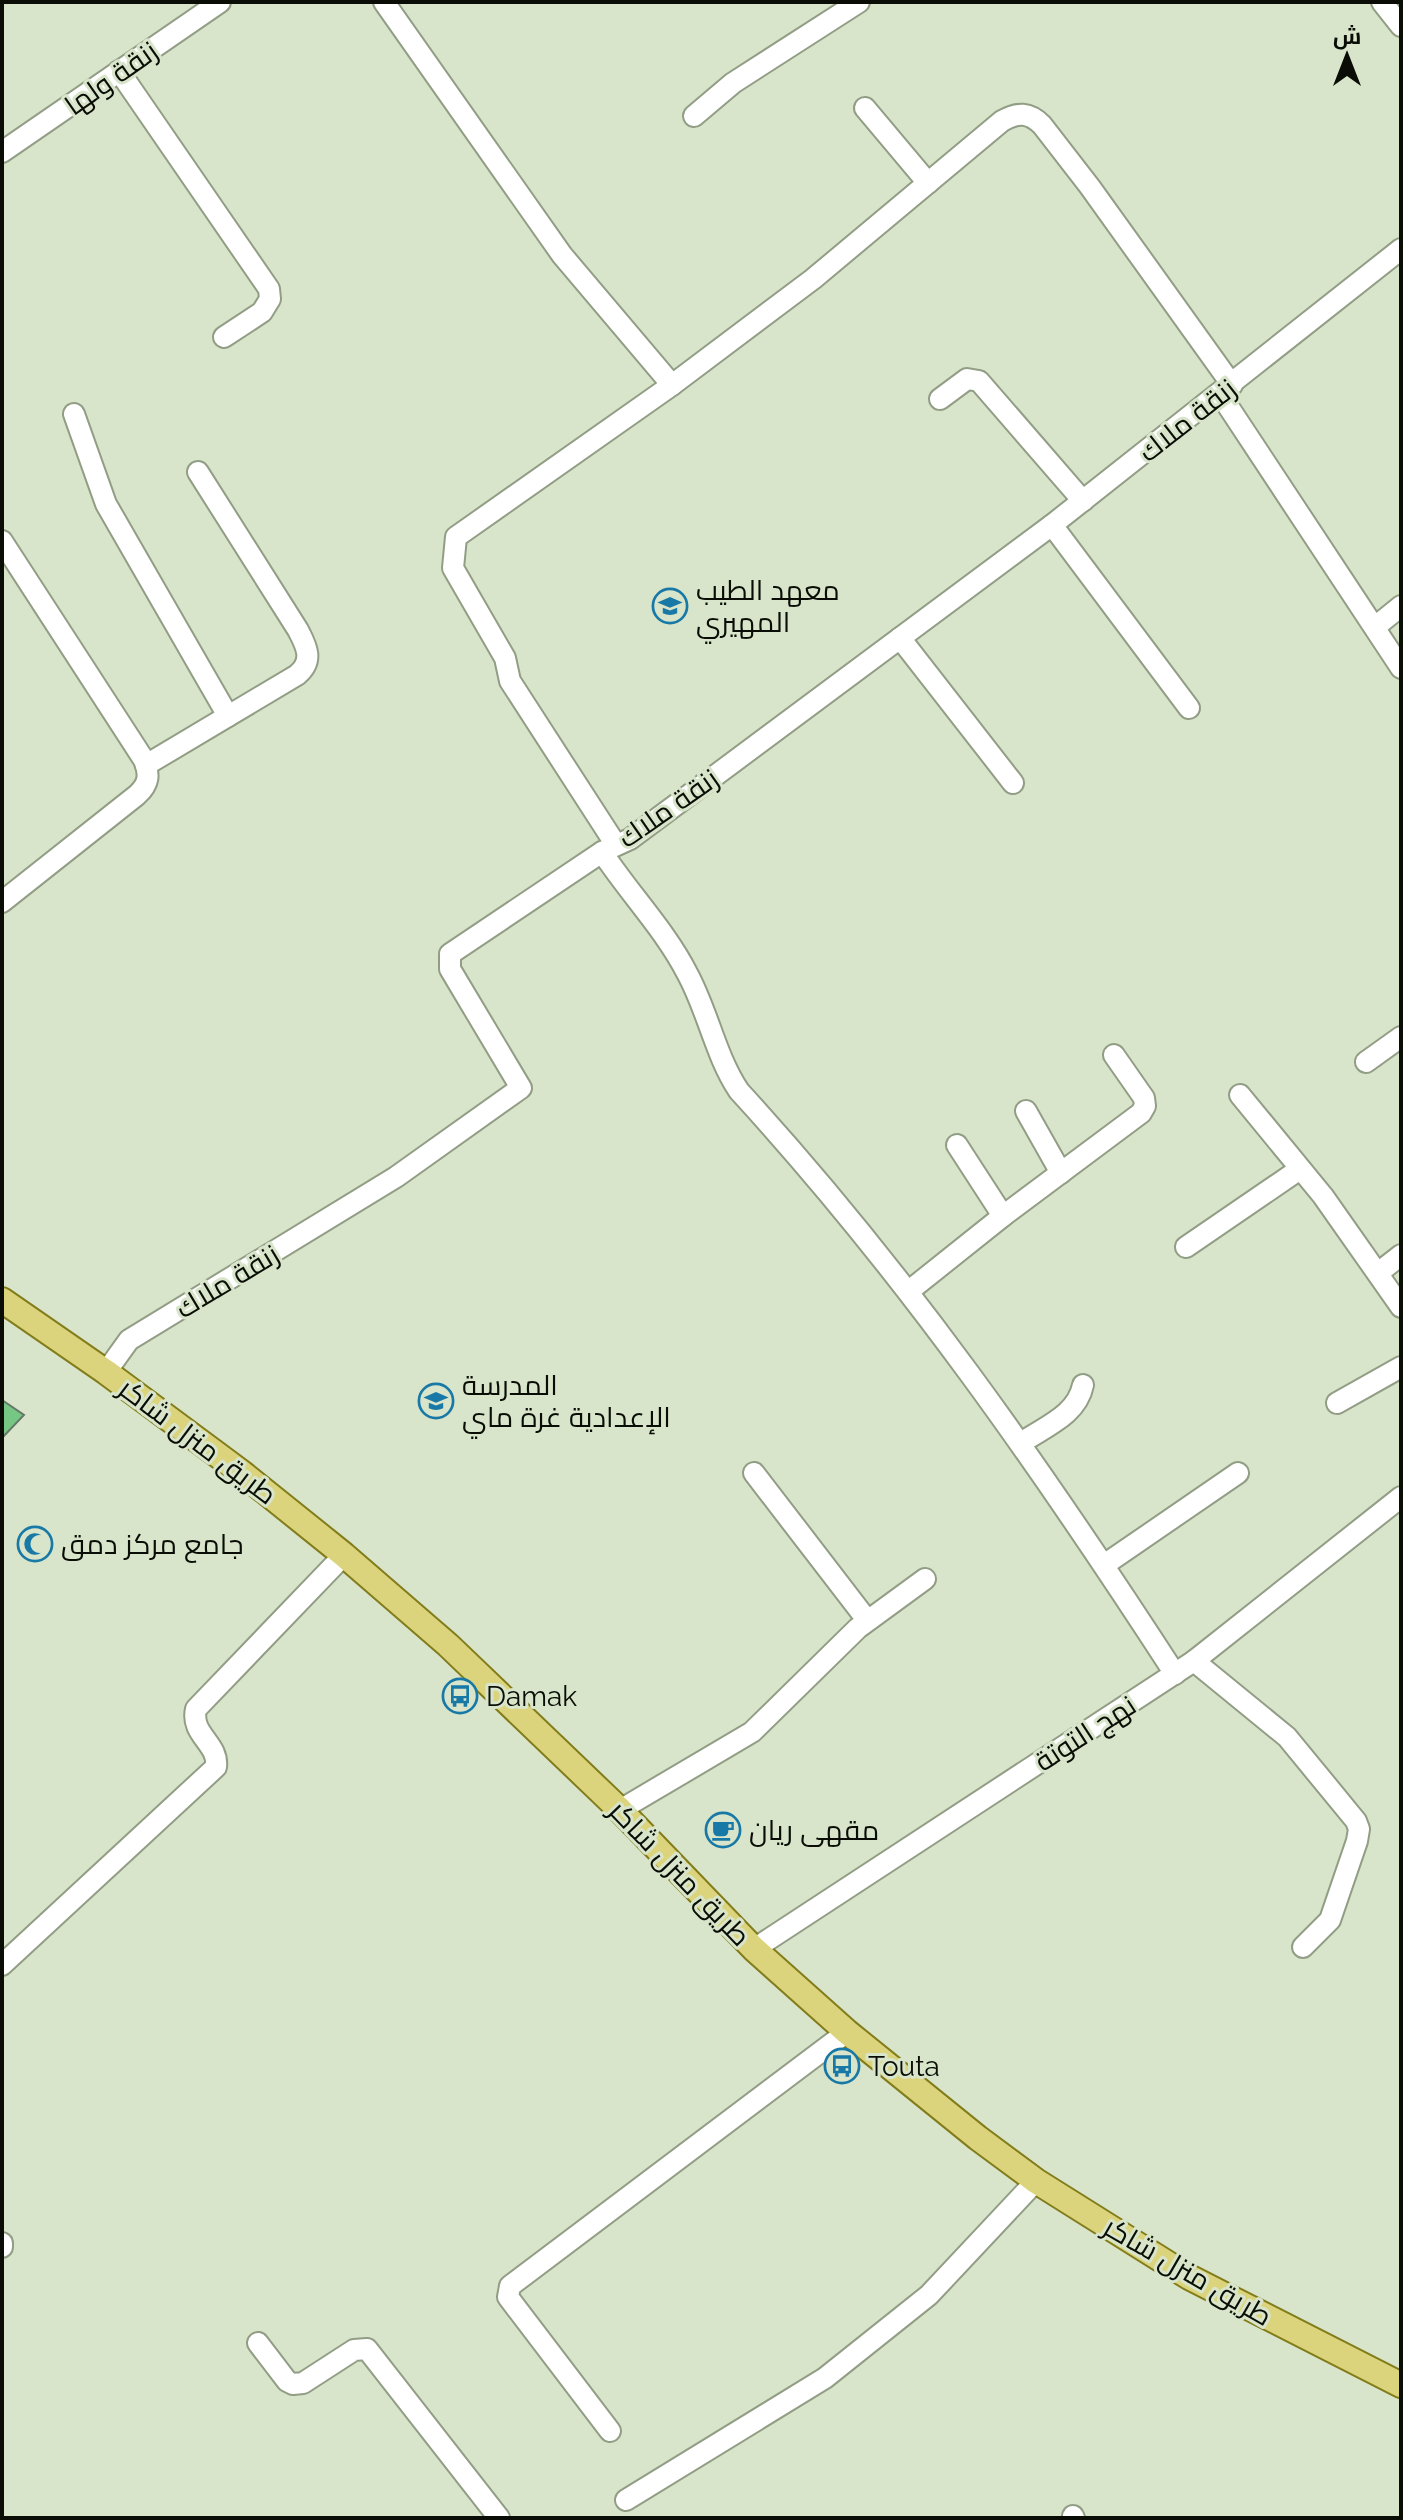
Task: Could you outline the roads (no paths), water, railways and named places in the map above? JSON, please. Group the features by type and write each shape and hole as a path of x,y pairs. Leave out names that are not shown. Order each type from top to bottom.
{"main road":[{"name":"طريق منزل شاكر","path":"2,1300 106,1372 242,1473 344,1555 448,1645 620,1810 754,1949 847,2032 1036,2181 1189,2277 1401,2385"}],"street":[{"path":"384,2 562,255 672,385"},
{"path":"694,116 733,83 859,2"},
{"path":"1382,2 1401,26"},
{"name":"زنقة ولها","path":"2,152 210,5"},
{"path":"119,71 269,289 270,299 262,312 224,337"},
{"path":"865,108 928,183"},
{"path":"1175,1674 1021,1443 909,1291 739,1091 722,1060 687,972 609,849 510,681 505,658 453,568 456,537 672,385 813,279 1002,121 1024,114 1035,118 1090,187 1226,390 1401,668"},
{"name":"زنقة ملاك","path":"106,1372 129,1340 396,1177 521,1088 450,969 450,954 609,849 630,839 1052,525 1401,249"},
{"path":"940,399 967,379 979,381 1083,501"},
{"path":"74,414 106,504 228,716"},
{"path":"146,765 297,675 307,664 308,657 298,630 198,472"},
{"path":"1052,525 1189,708"},
{"path":"2,541 146,765 149,778 143,790 2,902"},
{"path":"1375,627 1401,606"},
{"path":"900,638 1013,783"},
{"path":"1366,1062 1401,1037"},
{"path":"909,1291 1144,1110 1144,1098 1114,1055"},
{"path":"1240,1095 1323,1196 1401,1307"},
{"path":"1026,1111 1061,1173"},
{"path":"957,1145 1003,1216"},
{"path":"1186,1247 1300,1169"},
{"path":"1378,1273 1401,1255"},
{"path":"1337,1403 1401,1367"},
{"path":"1021,1443 1072,1409 1080,1399 1083,1385"},
{"path":"754,1473 867,1620"},
{"path":"1104,1565 1238,1473"},
{"name":"نهج التوتة","path":"754,1949 1194,1661 1401,1497"},
{"path":"2,1965 216,1767 216,1755 195,1724 196,1709 344,1555"},
{"path":"620,1810 752,1732 867,1620 925,1579"},
{"path":"1194,1661 1287,1737 1356,1821 1359,1829 1357,1841 1330,1920 1303,1947"},
{"path":"610,2431 508,2297 510,2286 847,2032"},
{"path":"626,2500 825,2378 929,2295 1036,2181"},
{"path":"258,2343 287,2381 293,2384 303,2383 354,2350 367,2349 499,2518"}],"place":[{"name":"معهد الطيب المهيري","path":"670,606"},
{"name":"المدرسة الإعدادية غرة ماي","path":"436,1401"},
{"name":"جامع مركز دمق","path":"35,1544"},
{"name":"Damak","path":"460,1696"},
{"name":"مقهى ريان","path":"723,1830"},
{"name":"Touta","path":"842,2066"}]}
